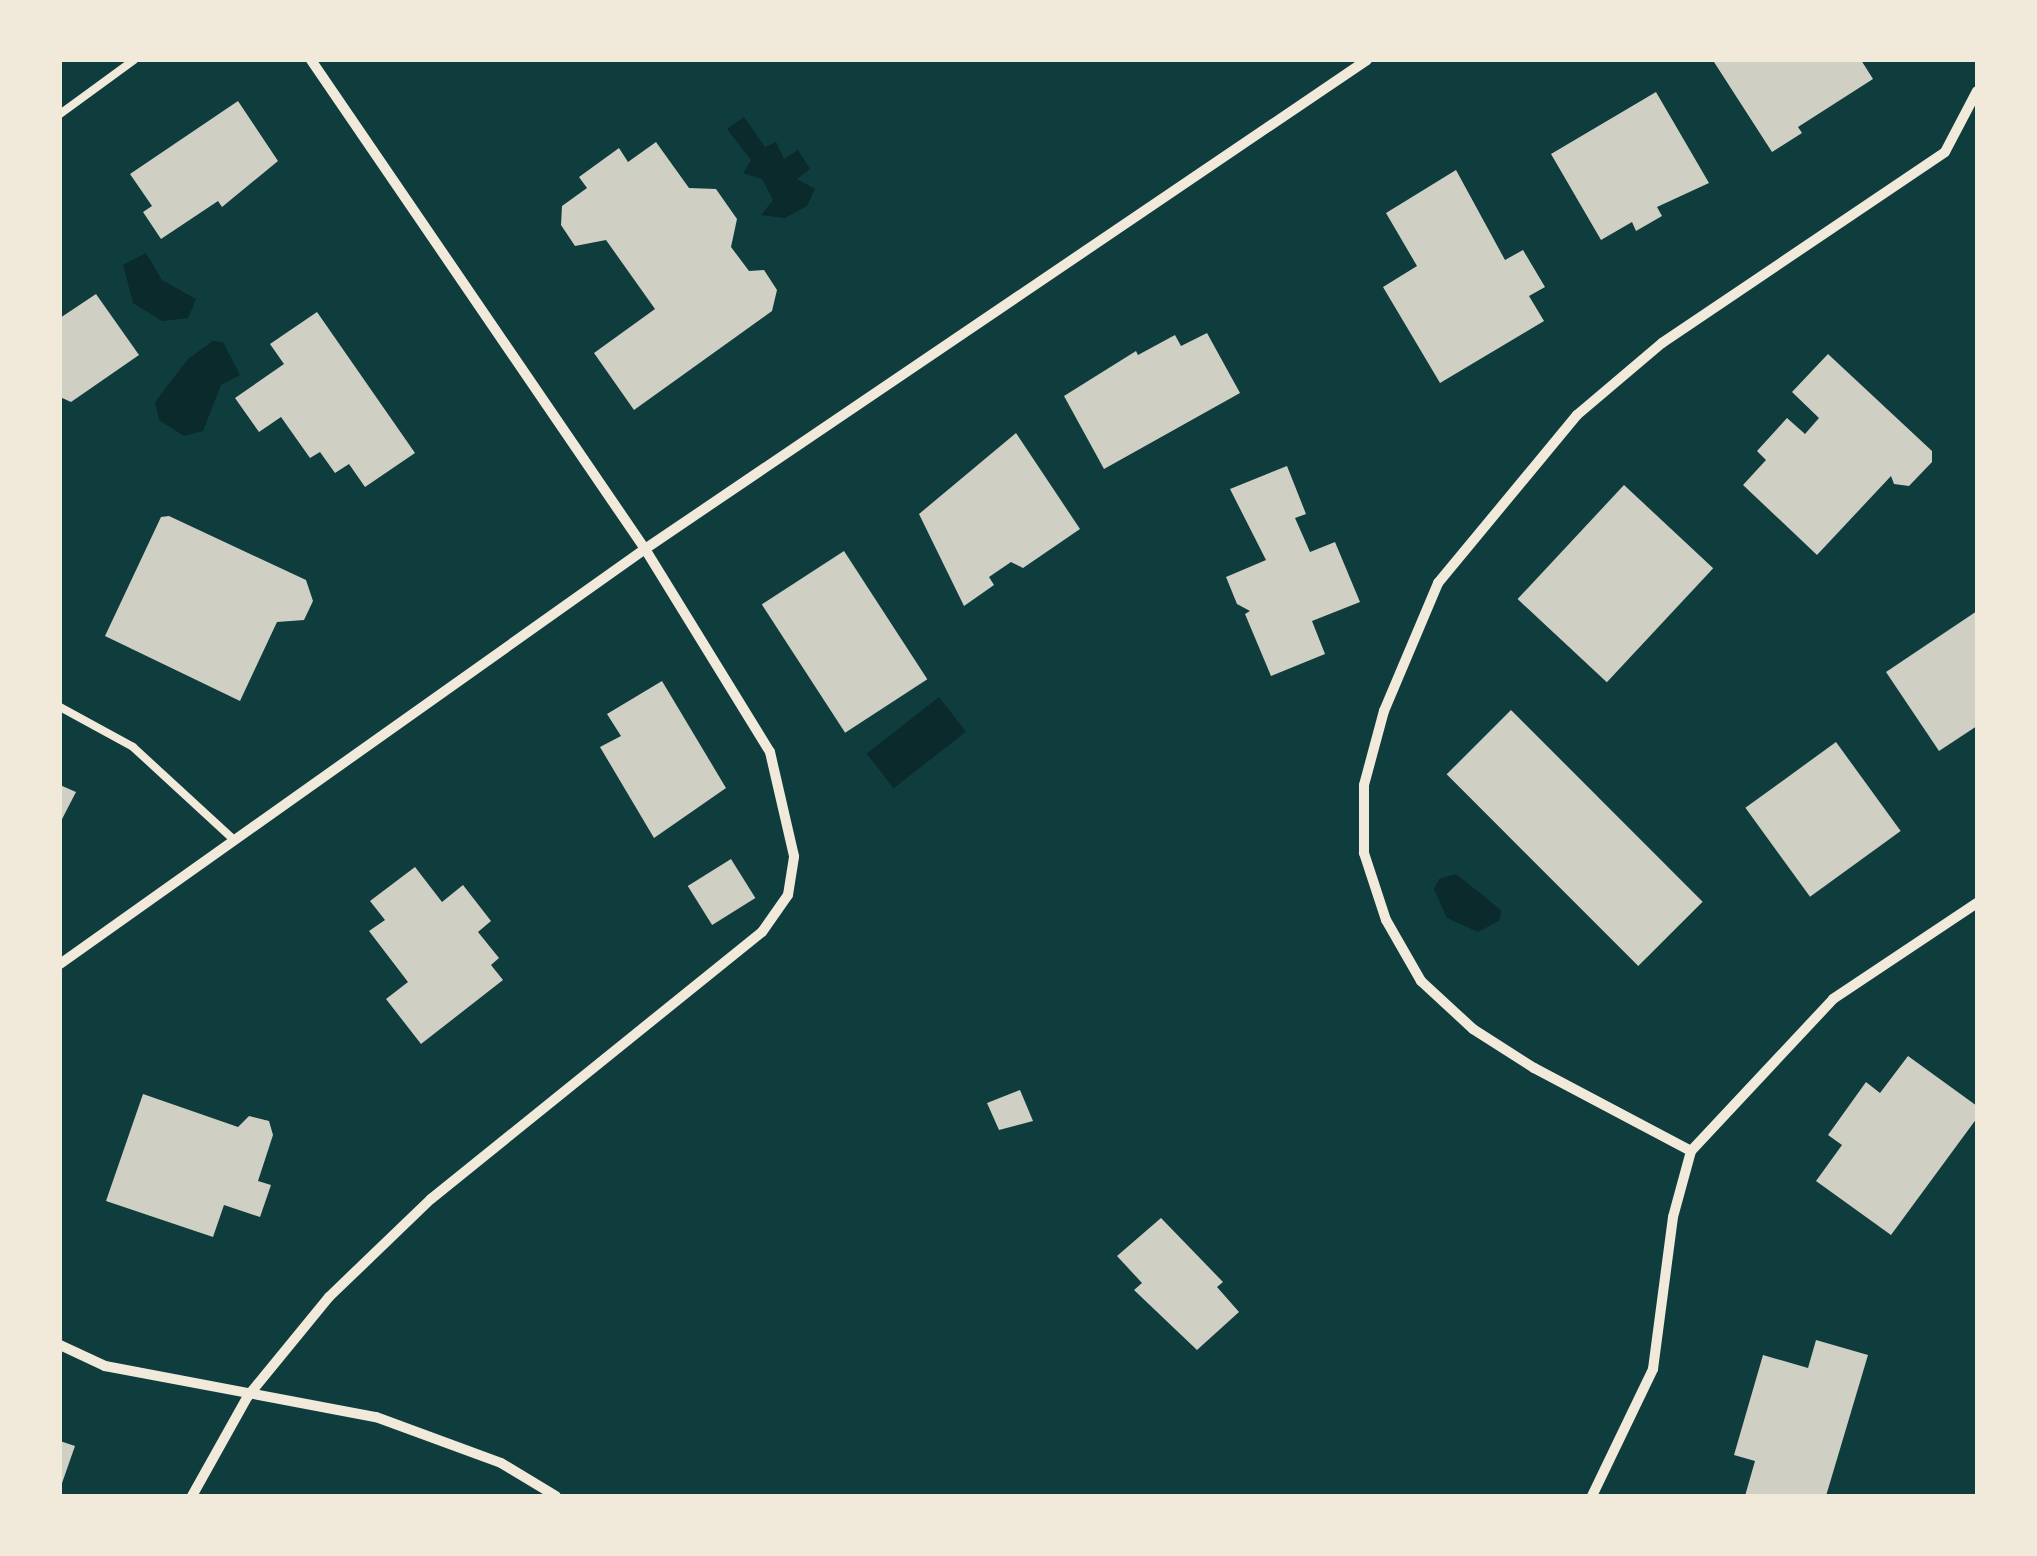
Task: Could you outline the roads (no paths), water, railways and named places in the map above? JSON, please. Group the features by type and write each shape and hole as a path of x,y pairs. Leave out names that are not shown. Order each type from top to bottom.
{"street":[{"path":"192,1496 248,1396 329,1297 431,1199 762,932 788,894 794,856 770,752 645,548 311,60"},
{"path":"60,964 232,838 645,548 1368,60"},
{"path":"1691,1151 1534,1068 1473,1029 1421,982 1386,920 1364,853 1364,785 1374,748 1438,583 1577,415 1662,343 1944,152 1977,91"},
{"path":"1592,1496 1652,1369 1672,1217 1691,1151 1833,999 1977,902"},
{"path":"60,1344 104,1366 376,1417 501,1462 556,1496"}],"lane":[{"path":"60,114 134,60"},
{"path":"60,706 133,747 232,838"}],"water":[{"path":"744,117 765,147 776,142 784,159 798,150 810,169 797,179 815,189 807,206 785,218 761,215 773,200 762,179 743,173 751,160 727,129"},
{"path":"146,253 162,280 196,299 188,318 162,321 133,303 123,265"},
{"path":"213,341 223,342 240,375 221,385 203,431 184,436 159,420 155,402 188,359"},
{"path":"939,697 966,732 894,788 867,754"},
{"path":"1456,874 1501,910 1500,920 1478,932 1447,918 1434,889 1439,879"}]}
